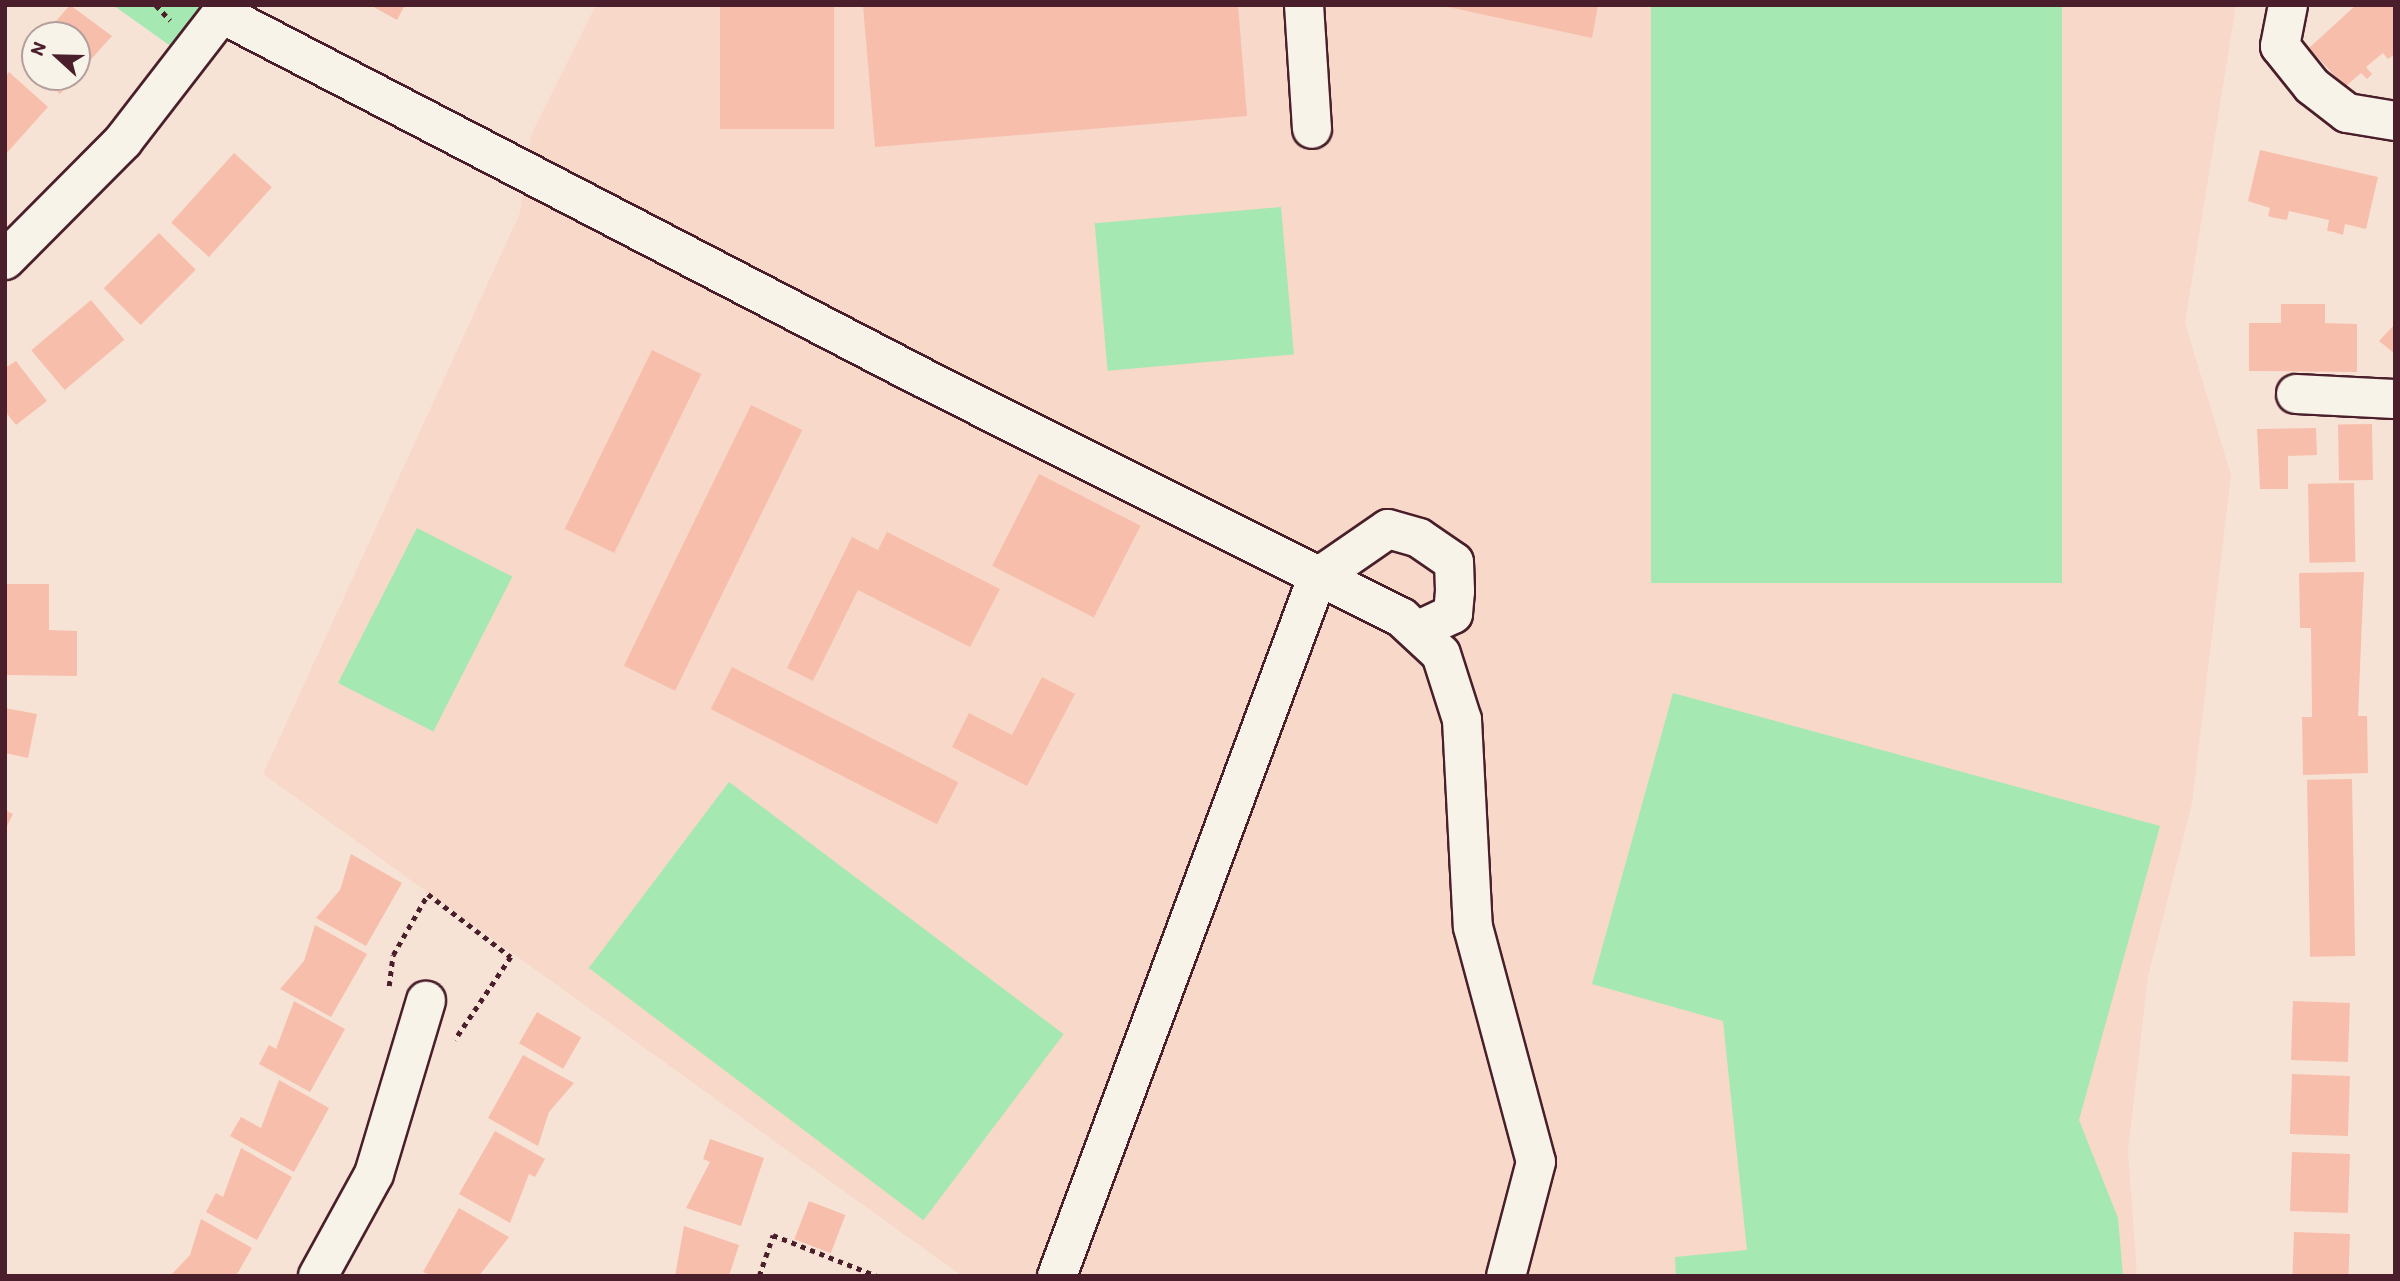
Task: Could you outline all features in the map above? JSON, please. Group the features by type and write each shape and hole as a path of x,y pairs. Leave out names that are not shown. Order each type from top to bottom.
{"street":[{"path":"1304,5 1312,130"},
{"path":"2288,5 2280,46 2312,86 2347,113 2395,121"},
{"path":"5,260 123,141 225,9 514,168 1317,578 1401,617 1441,653 1462,720 1474,927 1516,1068 1536,1162 1506,1276"},
{"path":"2296,394 2395,399"},
{"path":"1057,1276 1317,578 1388,529 1419,538 1454,562 1455,591 1453,614 1416,631"},
{"path":"318,1276 374,1174 426,1000"}],"path":[{"path":"156,5 175,25"},
{"path":"759,1276 773,1235 877,1276"}],"shaded area":[{"path":"596,5 2236,5 2185,323 2231,475 2192,804 2148,976 2128,1151 2137,1276 962,1276 263,774 520,213 531,135"}],"green space":[{"path":"113,5 204,5 176,50"},
{"path":"1651,5 2062,5 2062,583 1651,583"},
{"path":"1281,207 1294,354 1108,371 1095,223"},
{"path":"417,528 512,577 433,732 338,683"},
{"path":"1673,693 2160,826 2079,1120 2118,1218 2123,1276 1676,1276 1675,1257 1747,1250 1723,1021 1592,984"},
{"path":"729,782 1064,1034 923,1220 589,968"}],"building":[{"path":"70,5 112,36 91,59 91,21 56,21"},
{"path":"370,5 405,5 397,20"},
{"path":"720,5 834,5 834,129 720,129"},
{"path":"863,5 1238,5 1247,116 875,147"},
{"path":"1439,5 1598,5 1592,38"},
{"path":"2356,5 2395,5 2395,54 2388,59 2383,53 2366,67 2372,74 2367,79 2361,73 2345,87 2309,48"},
{"path":"9,72 21,83 21,91 30,91 48,107 5,155 5,77"},
{"path":"2260,150 2378,177 2366,229 2345,224 2343,235 2327,231 2329,220 2289,211 2287,220 2268,216 2270,208 2248,201"},
{"path":"234,153 272,187 209,257 171,223"},
{"path":"159,233 196,270 141,325 104,288"},
{"path":"91,300 124,340 65,390 31,350"},
{"path":"2281,304 2325,304 2325,323 2357,324 2357,372 2249,371 2249,323 2281,323"},
{"path":"2395,324 2395,354 2379,341"},
{"path":"652,350 701,374 614,553 565,529"},
{"path":"16,361 47,401 16,425 5,411 5,368"},
{"path":"751,405 802,430 675,691 624,666"},
{"path":"2372,424 2373,480 2339,481 2338,425"},
{"path":"2316,428 2317,455 2288,456 2288,489 2260,489 2257,429"},
{"path":"1039,474 1141,526 1094,618 992,566"},
{"path":"2354,483 2355,562 2309,563 2308,484"},
{"path":"887,532 1000,589 970,647 858,590 813,681 787,668 852,537 878,550"},
{"path":"2364,572 2358,716 2367,716 2368,773 2303,775 2302,717 2312,717 2311,628 2300,628 2299,573"},
{"path":"5,584 49,584 49,630 77,631 77,676 5,675"},
{"path":"732,667 958,782 937,824 711,709"},
{"path":"1042,677 1075,694 1027,786 952,747 969,713 1012,735"},
{"path":"5,708 37,714 28,758 5,753"},
{"path":"2352,779 2355,956 2310,957 2307,780"},
{"path":"5,810 13,814 5,830"},
{"path":"351,854 402,883 366,946 316,918 340,890"},
{"path":"315,925 367,954 331,1017 280,989 304,961"},
{"path":"294,1001 345,1029 310,1092 259,1064 269,1045 276,1049"},
{"path":"2293,1001 2350,1003 2348,1062 2291,1060"},
{"path":"537,1012 581,1038 563,1069 519,1043"},
{"path":"523,1055 574,1083 549,1112 538,1146 488,1118"},
{"path":"2292,1074 2350,1076 2348,1136 2290,1134"},
{"path":"279,1080 329,1108 294,1172 230,1136 241,1117 261,1128"},
{"path":"495,1131 545,1159 535,1177 529,1174 510,1223 459,1194"},
{"path":"710,1139 764,1158 741,1226 686,1208 710,1162 703,1159"},
{"path":"241,1148 292,1177 257,1240 206,1212 216,1193 223,1197"},
{"path":"2292,1152 2350,1154 2348,1213 2290,1211"},
{"path":"809,1201 845,1215 831,1253 794,1239"},
{"path":"459,1208 509,1237 479,1276 431,1276 423,1272"},
{"path":"201,1219 252,1248 236,1276 170,1276 190,1255"},
{"path":"684,1226 739,1245 729,1276 675,1276"},
{"path":"2294,1232 2350,1234 2348,1276 2292,1276"}]}
